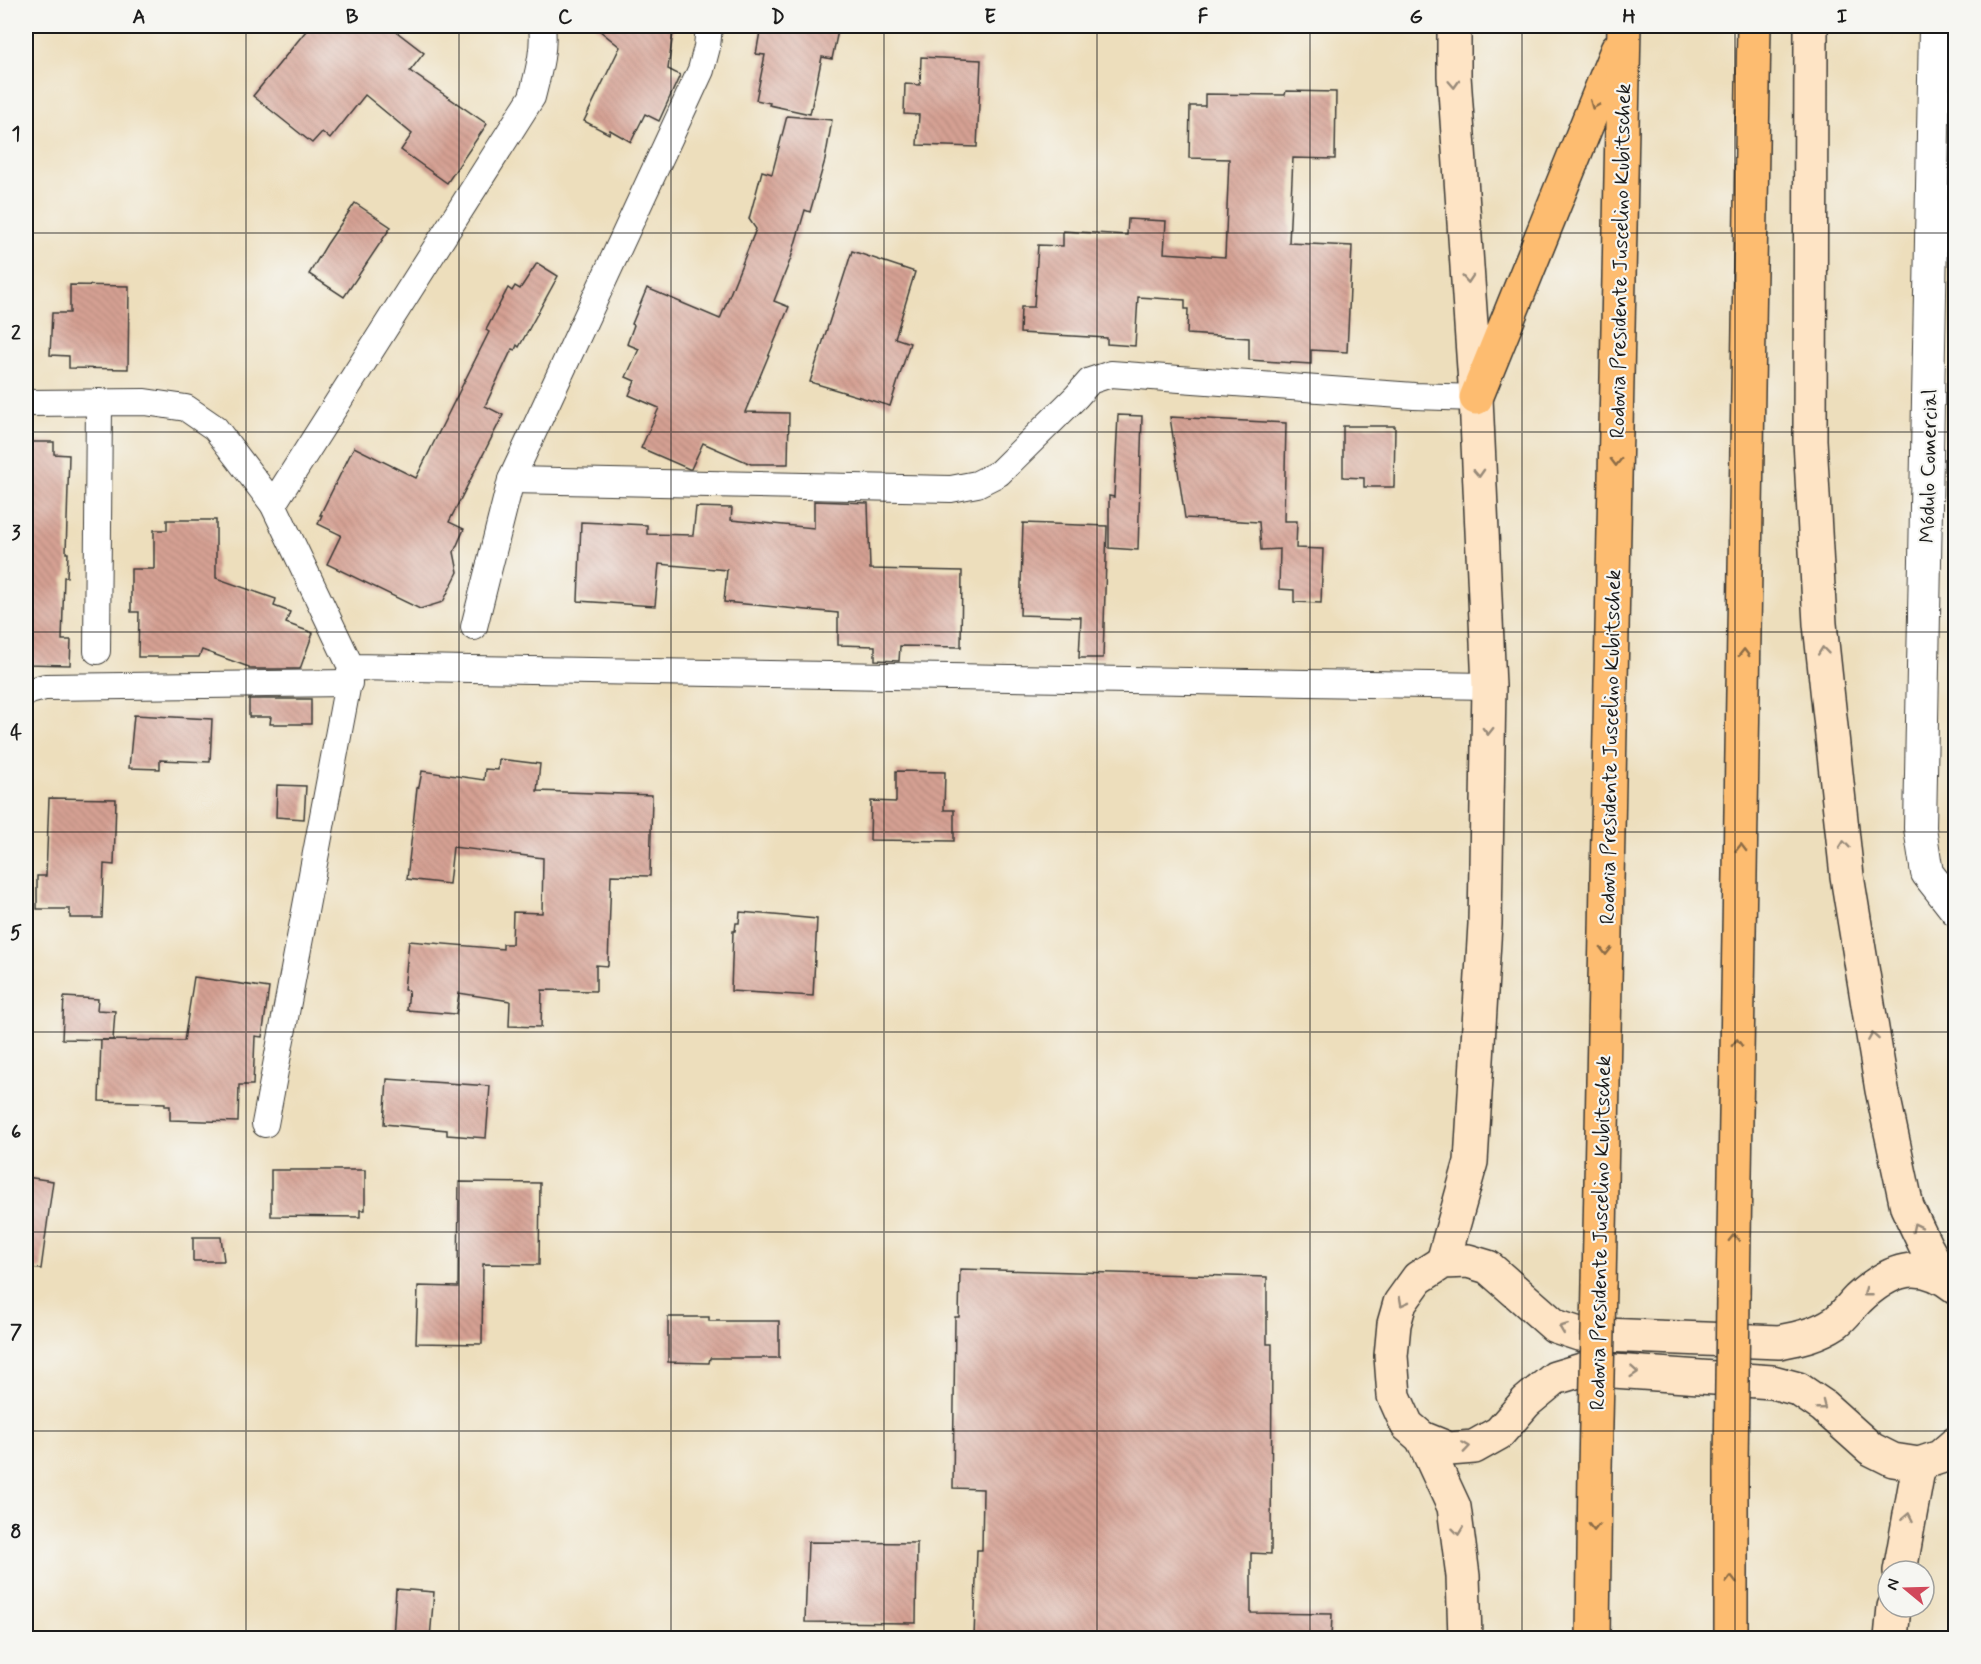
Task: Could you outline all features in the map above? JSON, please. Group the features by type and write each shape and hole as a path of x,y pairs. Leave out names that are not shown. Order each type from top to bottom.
{"highway":[{"path":"1731,1638 1733,1296 1754,26"},
{"path":"1476,398 1624,28"},
{"name":"Rodovia Presidente Juscelino Kubitschek","path":"1593,1638 1594,1468 1624,28"}],"main road":[{"path":"1443,1262 1471,1162 1485,924 1489,686 1476,398 1454,76 1454,26"},
{"path":"1811,26 1810,440 1820,624 1847,876 1882,1090 1907,1207 1926,1247 1950,1282"},
{"path":"1950,1282 1915,1269 1892,1274 1860,1298 1838,1321 1810,1336 1779,1342 1579,1334 1555,1326 1488,1267 1468,1261 1443,1262 1418,1278 1400,1304 1394,1324 1391,1356 1394,1396 1407,1425 1422,1438 1449,1449 1474,1447 1499,1433 1526,1402 1556,1378 1585,1369 1772,1382 1798,1389 1822,1406 1871,1449 1893,1460 1919,1464 1940,1457 1956,1443"},
{"path":"1422,1438 1454,1507 1463,1576 1465,1638"},
{"path":"1902,1559 1919,1464"},
{"path":"1891,1638 1893,1619"}],"street":[{"path":"273,504 532,97 544,39 542,26"},
{"path":"474,627 511,480 701,70 709,26"},
{"name":"Módulo Comercial","path":"1935,26 1920,828 1927,873 1953,904"},
{"path":"511,480 951,489 977,484 999,473 1076,398 1090,381 1111,374 1476,398"},
{"path":"97,651 99,402"},
{"path":"26,403 145,402 186,408 215,428 273,504 350,675 265,1124"},
{"path":"26,692 45,687 350,675 1489,686"}],"building":[{"path":"310,26 389,26 424,53 410,71 487,124 447,183 401,150 412,134 365,95 330,139 322,132 312,143 253,96"},
{"path":"594,26 674,26 668,69 680,75 659,121 645,114 631,142 610,130 609,134 584,121 620,47"},
{"path":"761,26 839,26 832,59 822,57 810,114 756,100 765,55 756,54"},
{"path":"921,57 981,60 977,147 917,145 919,115 904,114 905,84 920,85"},
{"path":"1286,91 1336,92 1335,159 1293,158 1289,243 1352,246 1347,352 1311,350 1311,364 1249,360 1249,338 1187,334 1188,309 1185,309 1185,300 1138,297 1135,346 1107,344 1107,338 1020,333 1021,307 1034,307 1038,245 1063,246 1063,231 1127,235 1128,219 1166,221 1164,253 1225,257 1229,159 1189,158 1190,106 1205,106 1205,94 1285,95"},
{"path":"787,116 832,120 825,160 810,212 805,210 791,258 774,301 789,307 745,412 789,413 788,464 751,464 703,443 689,469 641,448 659,408 629,395 635,381 626,377 639,349 627,344 634,325 632,324 647,288 720,319 756,229 749,219 762,171 772,174"},
{"path":"355,203 391,227 344,297 309,274"},
{"path":"852,251 915,272 895,338 910,343 890,406 810,382"},
{"path":"537,263 558,276 519,347 517,345 515,350 512,349 485,406 503,415 449,522 464,529 454,552 458,572 443,602 420,609 327,564 341,535 318,524 322,515 320,515 354,447 416,478 489,332 486,330 508,288 512,291 515,286 520,289"},
{"path":"70,285 129,286 128,369 69,368 69,356 50,355 52,313 70,313"},
{"path":"1118,415 1142,416 1138,550 1109,548 1109,496 1114,497"},
{"path":"1170,417 1286,423 1284,521 1297,521 1296,548 1323,549 1321,603 1294,602 1294,590 1279,589 1280,549 1261,550 1259,522 1185,518"},
{"path":"1343,426 1395,426 1394,487 1364,487 1364,478 1343,477"},
{"path":"26,442 54,442 54,454 69,455 66,553 68,553 67,577 64,577 62,640 71,640 70,665 26,664"},
{"path":"814,501 868,503 870,569 962,571 961,647 900,646 899,661 875,660 875,646 838,645 838,613 724,602 727,570 659,564 655,606 578,601 581,522 647,525 647,534 693,535 696,507 732,508 731,520 814,528"},
{"path":"167,520 216,520 216,578 276,599 274,606 290,612 286,623 313,633 300,669 249,669 249,667 202,650 199,657 138,657 139,612 131,612 131,569 154,569 154,530 167,530"},
{"path":"1023,523 1107,526 1103,658 1079,658 1081,617 1020,615"},
{"path":"249,699 311,699 311,724 270,724 271,717 249,717"},
{"path":"134,715 212,719 210,762 160,760 160,769 129,768"},
{"path":"499,759 540,764 537,791 652,795 650,876 611,875 608,966 596,965 596,991 542,990 541,1027 509,1026 510,1001 459,993 456,1014 407,1010 409,991 404,990 409,941 503,949 503,944 512,944 513,912 542,913 543,858 453,847 449,884 407,879 417,788 422,771 484,780 485,769 498,770"},
{"path":"896,771 945,772 944,810 954,810 954,841 870,840 871,801 896,802"},
{"path":"277,785 306,786 304,819 276,817"},
{"path":"49,798 116,799 114,865 104,864 102,918 70,918 70,909 37,909 37,876 46,876"},
{"path":"740,912 817,919 813,996 731,991 733,931 735,931 736,923 739,923"},
{"path":"194,977 269,988 262,1037 255,1036 253,1085 239,1085 238,1122 170,1120 170,1106 165,1106 165,1103 99,1101 101,1040 184,1041"},
{"path":"64,997 98,999 97,1010 115,1011 113,1040 62,1039"},
{"path":"387,1079 490,1086 486,1138 447,1135 447,1130 384,1124"},
{"path":"271,1170 365,1170 365,1210 360,1210 360,1217 271,1216"},
{"path":"26,1177 53,1181 41,1269 26,1268"},
{"path":"459,1182 540,1183 539,1265 483,1264 482,1344 416,1343 418,1286 458,1287"},
{"path":"193,1237 221,1237 224,1261 193,1261"},
{"path":"960,1269 1267,1277 1267,1344 1272,1344 1271,1554 1251,1553 1251,1613 1332,1614 1331,1638 974,1638 977,1550 982,1550 983,1489 953,1488 955,1317 959,1317"},
{"path":"668,1317 709,1317 709,1321 779,1321 779,1358 710,1358 709,1363 668,1362"},
{"path":"808,1542 917,1543 916,1623 805,1622"},
{"path":"396,1589 434,1592 430,1638 393,1638"}]}
